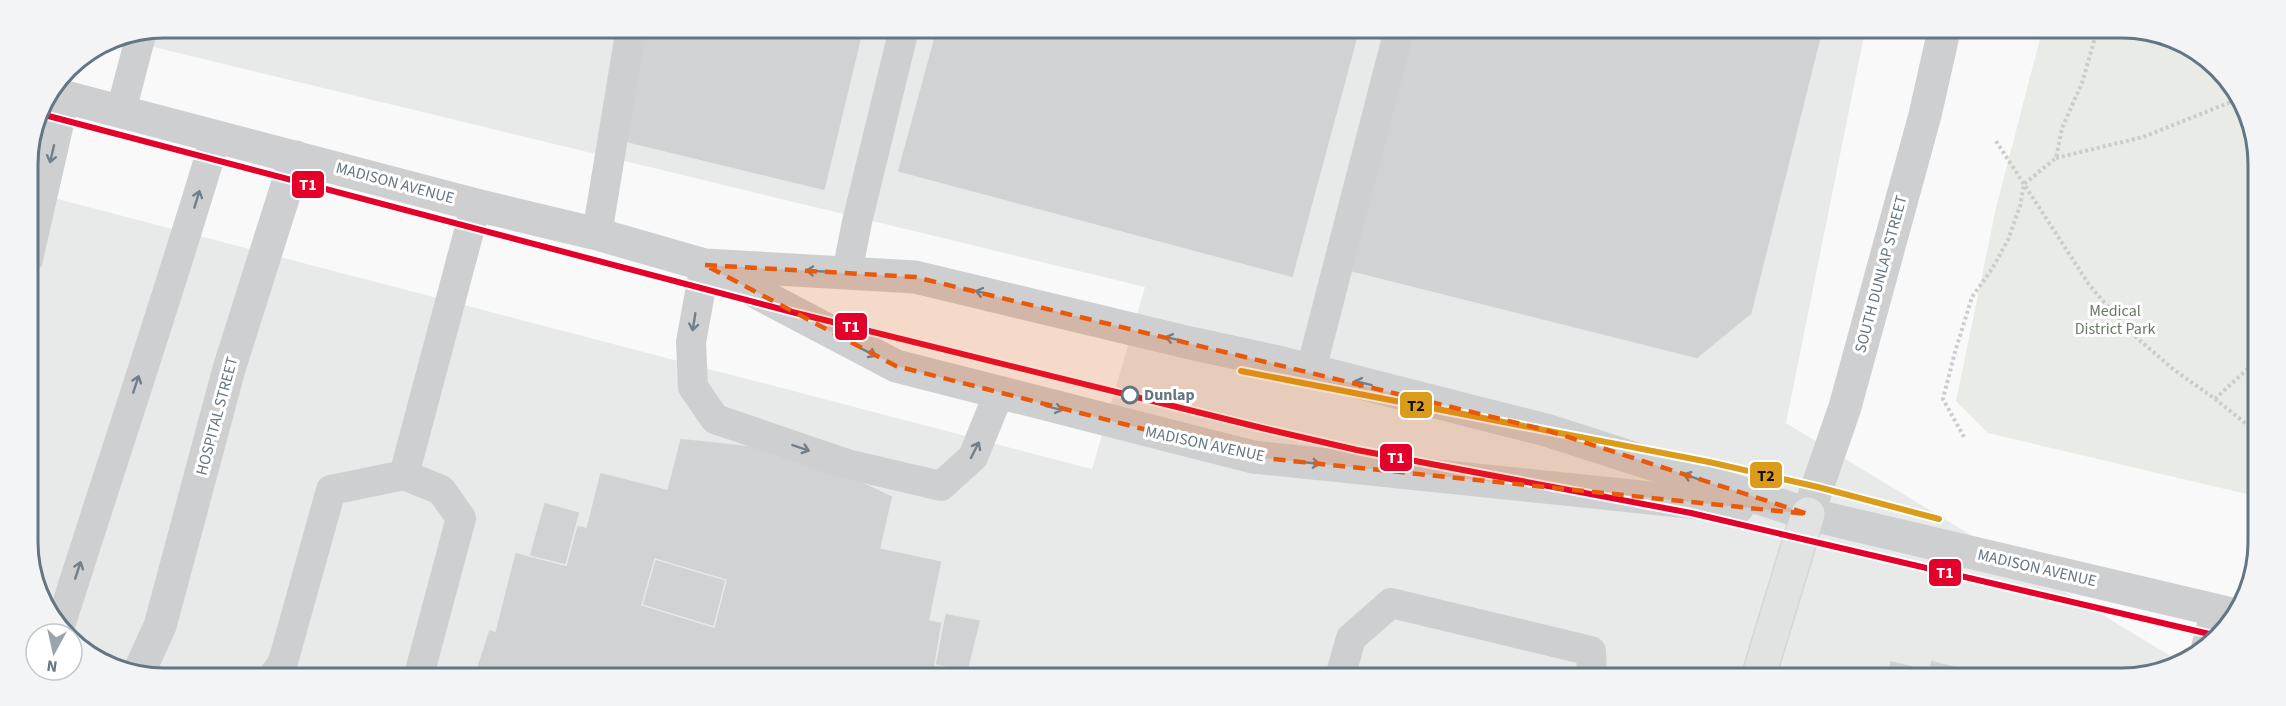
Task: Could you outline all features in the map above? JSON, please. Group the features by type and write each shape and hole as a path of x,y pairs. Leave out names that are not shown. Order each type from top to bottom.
{"main road":[{"path":"1761,668 1808,514"}],"street":[{"name":"SOUTH DUNLAP STREET","path":"1808,514 1845,406 1925,115 1942,38"},
{"name":"MADISON AVENUE","path":"58,95 477,205 597,234 705,265 896,366 1253,457 1808,514"},
{"name":"HOSPITAL STREET","path":"142,666 160,626 229,369 296,157"},
{"name":"MADISON AVENUE","path":"705,265 915,277 1311,370 1546,430 1808,514 2224,612"}],"lane":[{"path":"597,234 629,38"},
{"path":"847,273 901,38"},
{"path":"1311,370 1397,38"},
{"path":"121,111 140,40"},
{"path":"38,204 58,96"},
{"path":"63,617 143,364 169,290 216,136"},
{"path":"404,475 477,205"},
{"path":"705,265 691,342 693,387 715,419 847,464 942,486 972,457 999,393"},
{"path":"279,668 283,662 331,490 404,475 441,490 462,518 421,668"},
{"path":"1343,668 1351,638 1391,603 1591,651 1592,668"}],"path":[{"path":"2056,158 2062,128 2082,83 2095,38"},
{"path":"1964,437 1943,399 1972,297 1992,269 2008,240 2020,206 2024,184 2056,158 2143,137 2231,102"},
{"path":"1996,141 2090,286 2129,331 2173,369 2216,399 2248,425"},
{"path":"2216,399 2248,369"}],"highlighted area":[{"path":"705,265 915,277 1546,430 1808,514 1253,457 896,366"}],"shaded area":[{"path":"164,38 1864,38 1786,423 2173,658 2131,668 164,668 131,664 101,652 84,640 84,622 66,622 47,591 40,567 38,542 38,194 1092,469 1145,287 132,42"}],"green space":[{"name":"Medical District Park","path":"2040,38 2122,38 2155,42 2185,54 2212,74 2227,94 2242,123 2248,155 2248,494 1988,433 1956,401 1996,208"}],"building":[{"path":"640,38 862,38 825,191 615,140"},
{"path":"934,38 1358,38 1293,278 897,172"},
{"path":"1410,38 1821,38 1752,314 1697,359 1351,272"},
{"path":"680,438 765,447 824,464 893,496 881,548 942,561 930,620 942,622 935,665 947,668 476,668 489,629 495,631 515,552 566,565 577,525 586,527 600,472 667,489"},
{"path":"544,502 580,512 566,565 529,556"},
{"path":"655,559 726,580 714,627 642,605"},
{"path":"945,613 981,620 969,668 935,665"},
{"path":"1890,660 1918,667 1918,668 1888,668"},
{"path":"1931,660 1963,668 1929,668"}],"transit line":[{"name":"T1","path":"47,116 792,312 1262,428 1357,450 1691,513 2210,634"},
{"name":"T2","path":"1241,371 1709,462 1818,487 1939,519"}],"place":[{"name":"Dunlap","path":"1130,395"}]}
